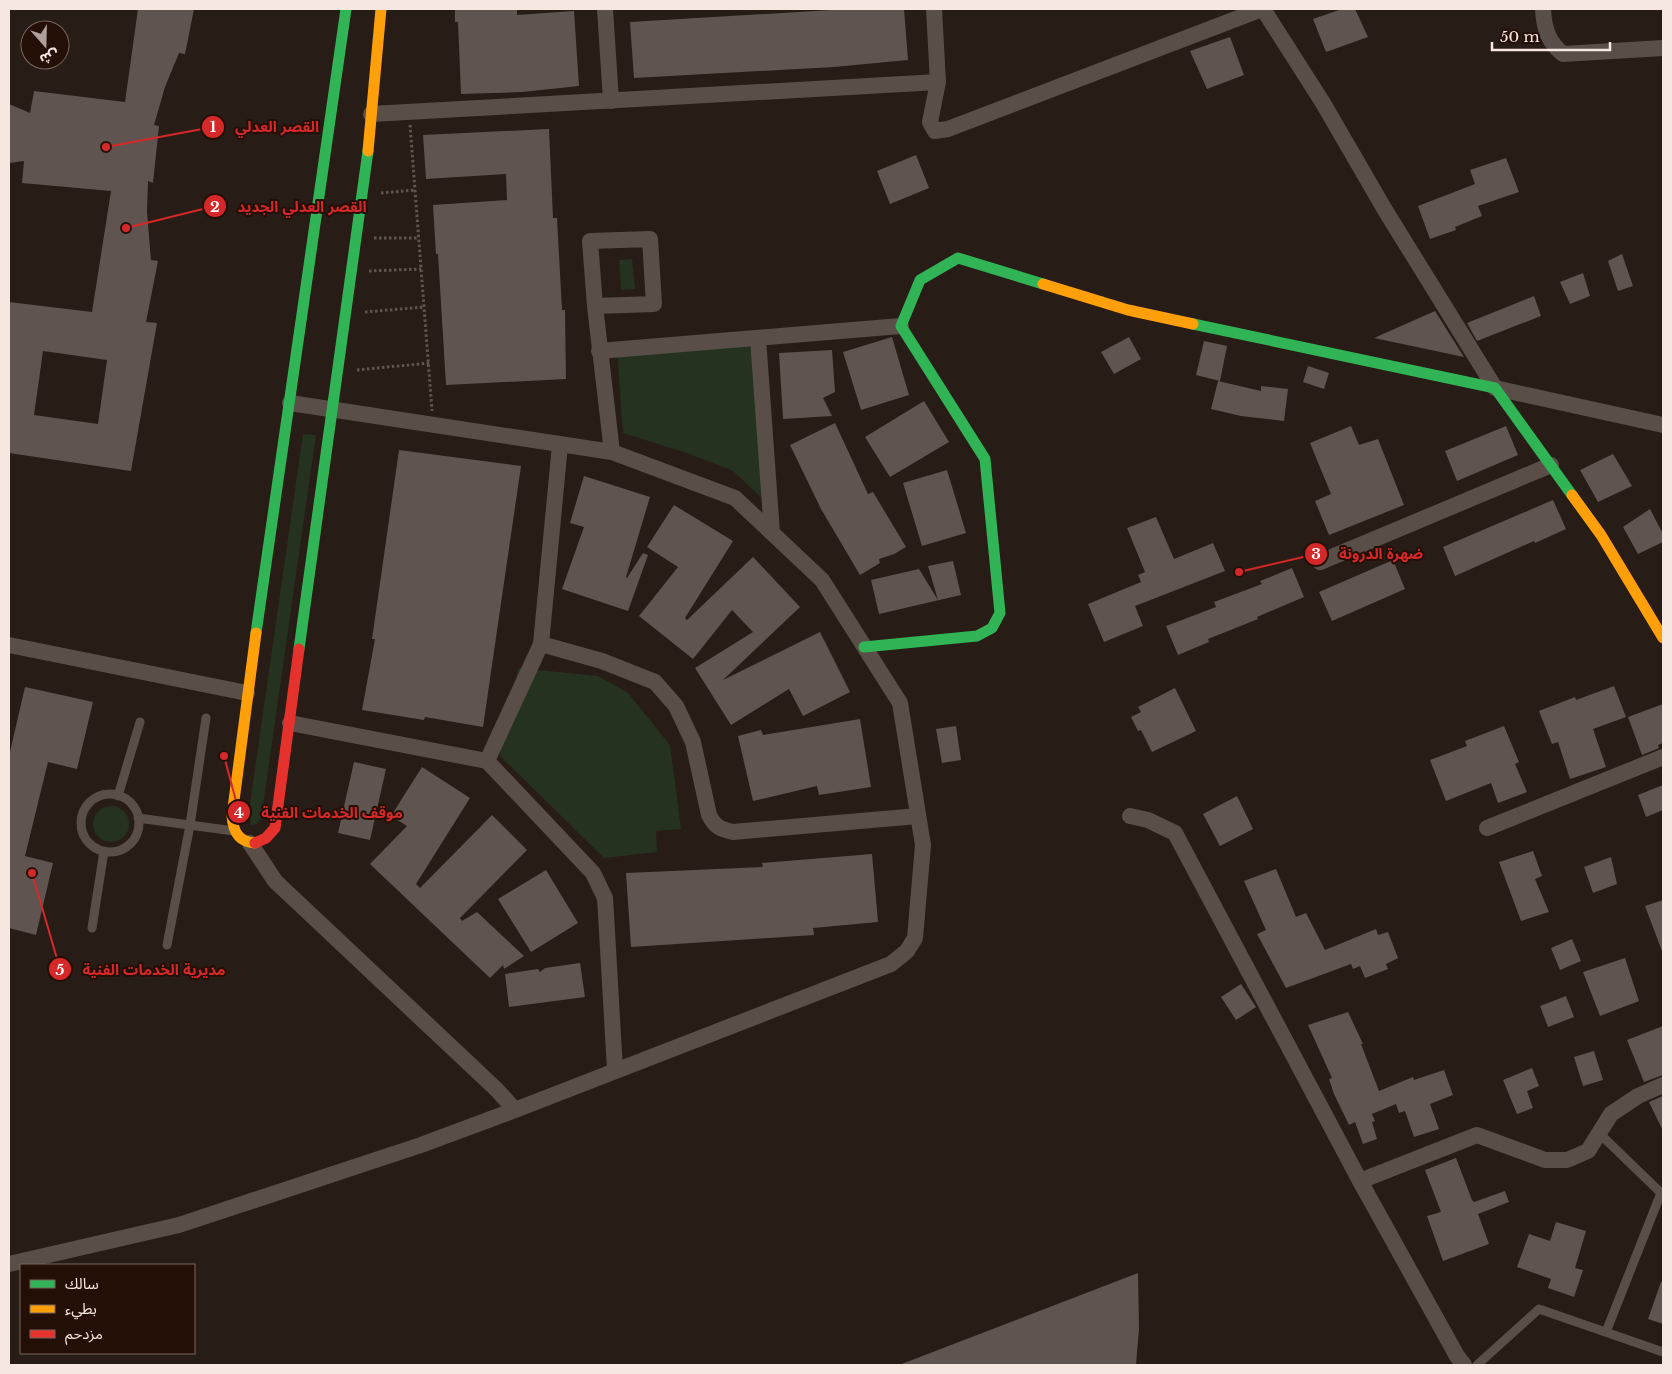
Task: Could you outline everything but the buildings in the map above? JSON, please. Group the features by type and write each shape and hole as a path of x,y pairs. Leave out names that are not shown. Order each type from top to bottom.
{"street":[{"path":"346,9 344,34 247,693 236,788 234,831 241,839 250,843 258,842 269,836 275,828 352,285 371,114 380,9"},
{"path":"605,9 611,101"},
{"path":"934,9 938,82 930,122 935,131 948,129 1262,9 1323,103 1385,210 1495,388 1601,535 1663,638"},
{"path":"1543,9 1544,22 1551,44 1563,54 1663,48"},
{"path":"371,114 938,82"},
{"path":"594,306 654,304 650,239 590,242 594,306 612,452"},
{"path":"901,326 920,280 958,258 1128,310 1663,425"},
{"path":"599,351 901,326"},
{"path":"864,647 977,636 990,632 997,623 1000,613 985,459 901,326"},
{"path":"758,338 772,533"},
{"path":"9,1264 179,1225 421,1145 891,964 907,951 915,938 923,846 900,703 822,580 735,498 612,452 290,403"},
{"path":"487,761 541,644 560,445"},
{"path":"1320,562 1551,465"},
{"path":"541,644 602,661 655,682 676,706 693,742 709,815 713,823 720,829 733,832 918,816"},
{"path":"9,645 247,693"},
{"path":"290,723 487,761 593,873 600,886 606,914 615,1070"},
{"path":"1487,828 1663,757"},
{"path":"1130,816 1148,820 1175,833 1360,1181 1457,1356 1464,1365"},
{"path":"250,843 275,881 496,1088 515,1110"},
{"path":"1360,1181 1477,1135 1545,1160 1567,1160 1588,1151 1611,1114 1638,1096 1663,1085"}],"lane":[{"path":"167,945 190,825 206,718"},
{"path":"118,796 140,722"},
{"path":"108,794 118,796 133,806 138,818 137,833 132,841 116,851 104,851 90,844 84,836 81,817 91,801 108,794"},
{"path":"138,818 234,831"},
{"path":"92,928 104,851"},
{"path":"1600,1134 1661,1193 1606,1332"},
{"path":"1477,1365 1539,1309 1663,1352"}],"path":[{"path":"409,112 434,425"},
{"path":"380,193 415,190"},
{"path":"374,238 419,238"},
{"path":"369,271 421,269"},
{"path":"364,312 424,307"},
{"path":"356,370 429,363"}],"green space":[{"path":"632,259 635,289 621,290 619,260"},
{"path":"745,339 752,351 766,502 733,471 687,453 623,433 617,348"},
{"path":"303,434 316,435 261,819 257,824 251,825 249,811"},
{"path":"518,668 598,676 628,693 670,745 681,829 656,831 657,852 604,858 500,756"},
{"path":"111,806 124,811 129,824 124,837 111,842 98,837 93,824 98,811"}],"traffic: fast":[{"path":"256,633 346,9"},
{"path":"299,649 368,151"},
{"path":"864,647 977,636 992,628 1000,613 985,459 901,326 920,280 958,258 1043,284"},
{"path":"1193,324 1495,388 1572,495"}],"traffic: slow":[{"path":"368,151 381,9"},
{"path":"1043,284 1128,310 1193,324"},
{"path":"1572,495 1601,535 1663,638"},
{"path":"255,843 244,840 238,835 235,831 232,816 256,633"}],"traffic: jam":[{"path":"255,843 266,838 275,828 299,649"}],"place":[{"name":"القصر العدلي","path":"106,147"},
{"name":"القصر العدلي الجديد","path":"126,228"},
{"name":"ضهرة الدرونة","path":"1239,572"},
{"name":"موقف الخدمات الفنية","path":"224,756"},
{"name":"مديرية الخدمات الفنية","path":"32,873"}]}
